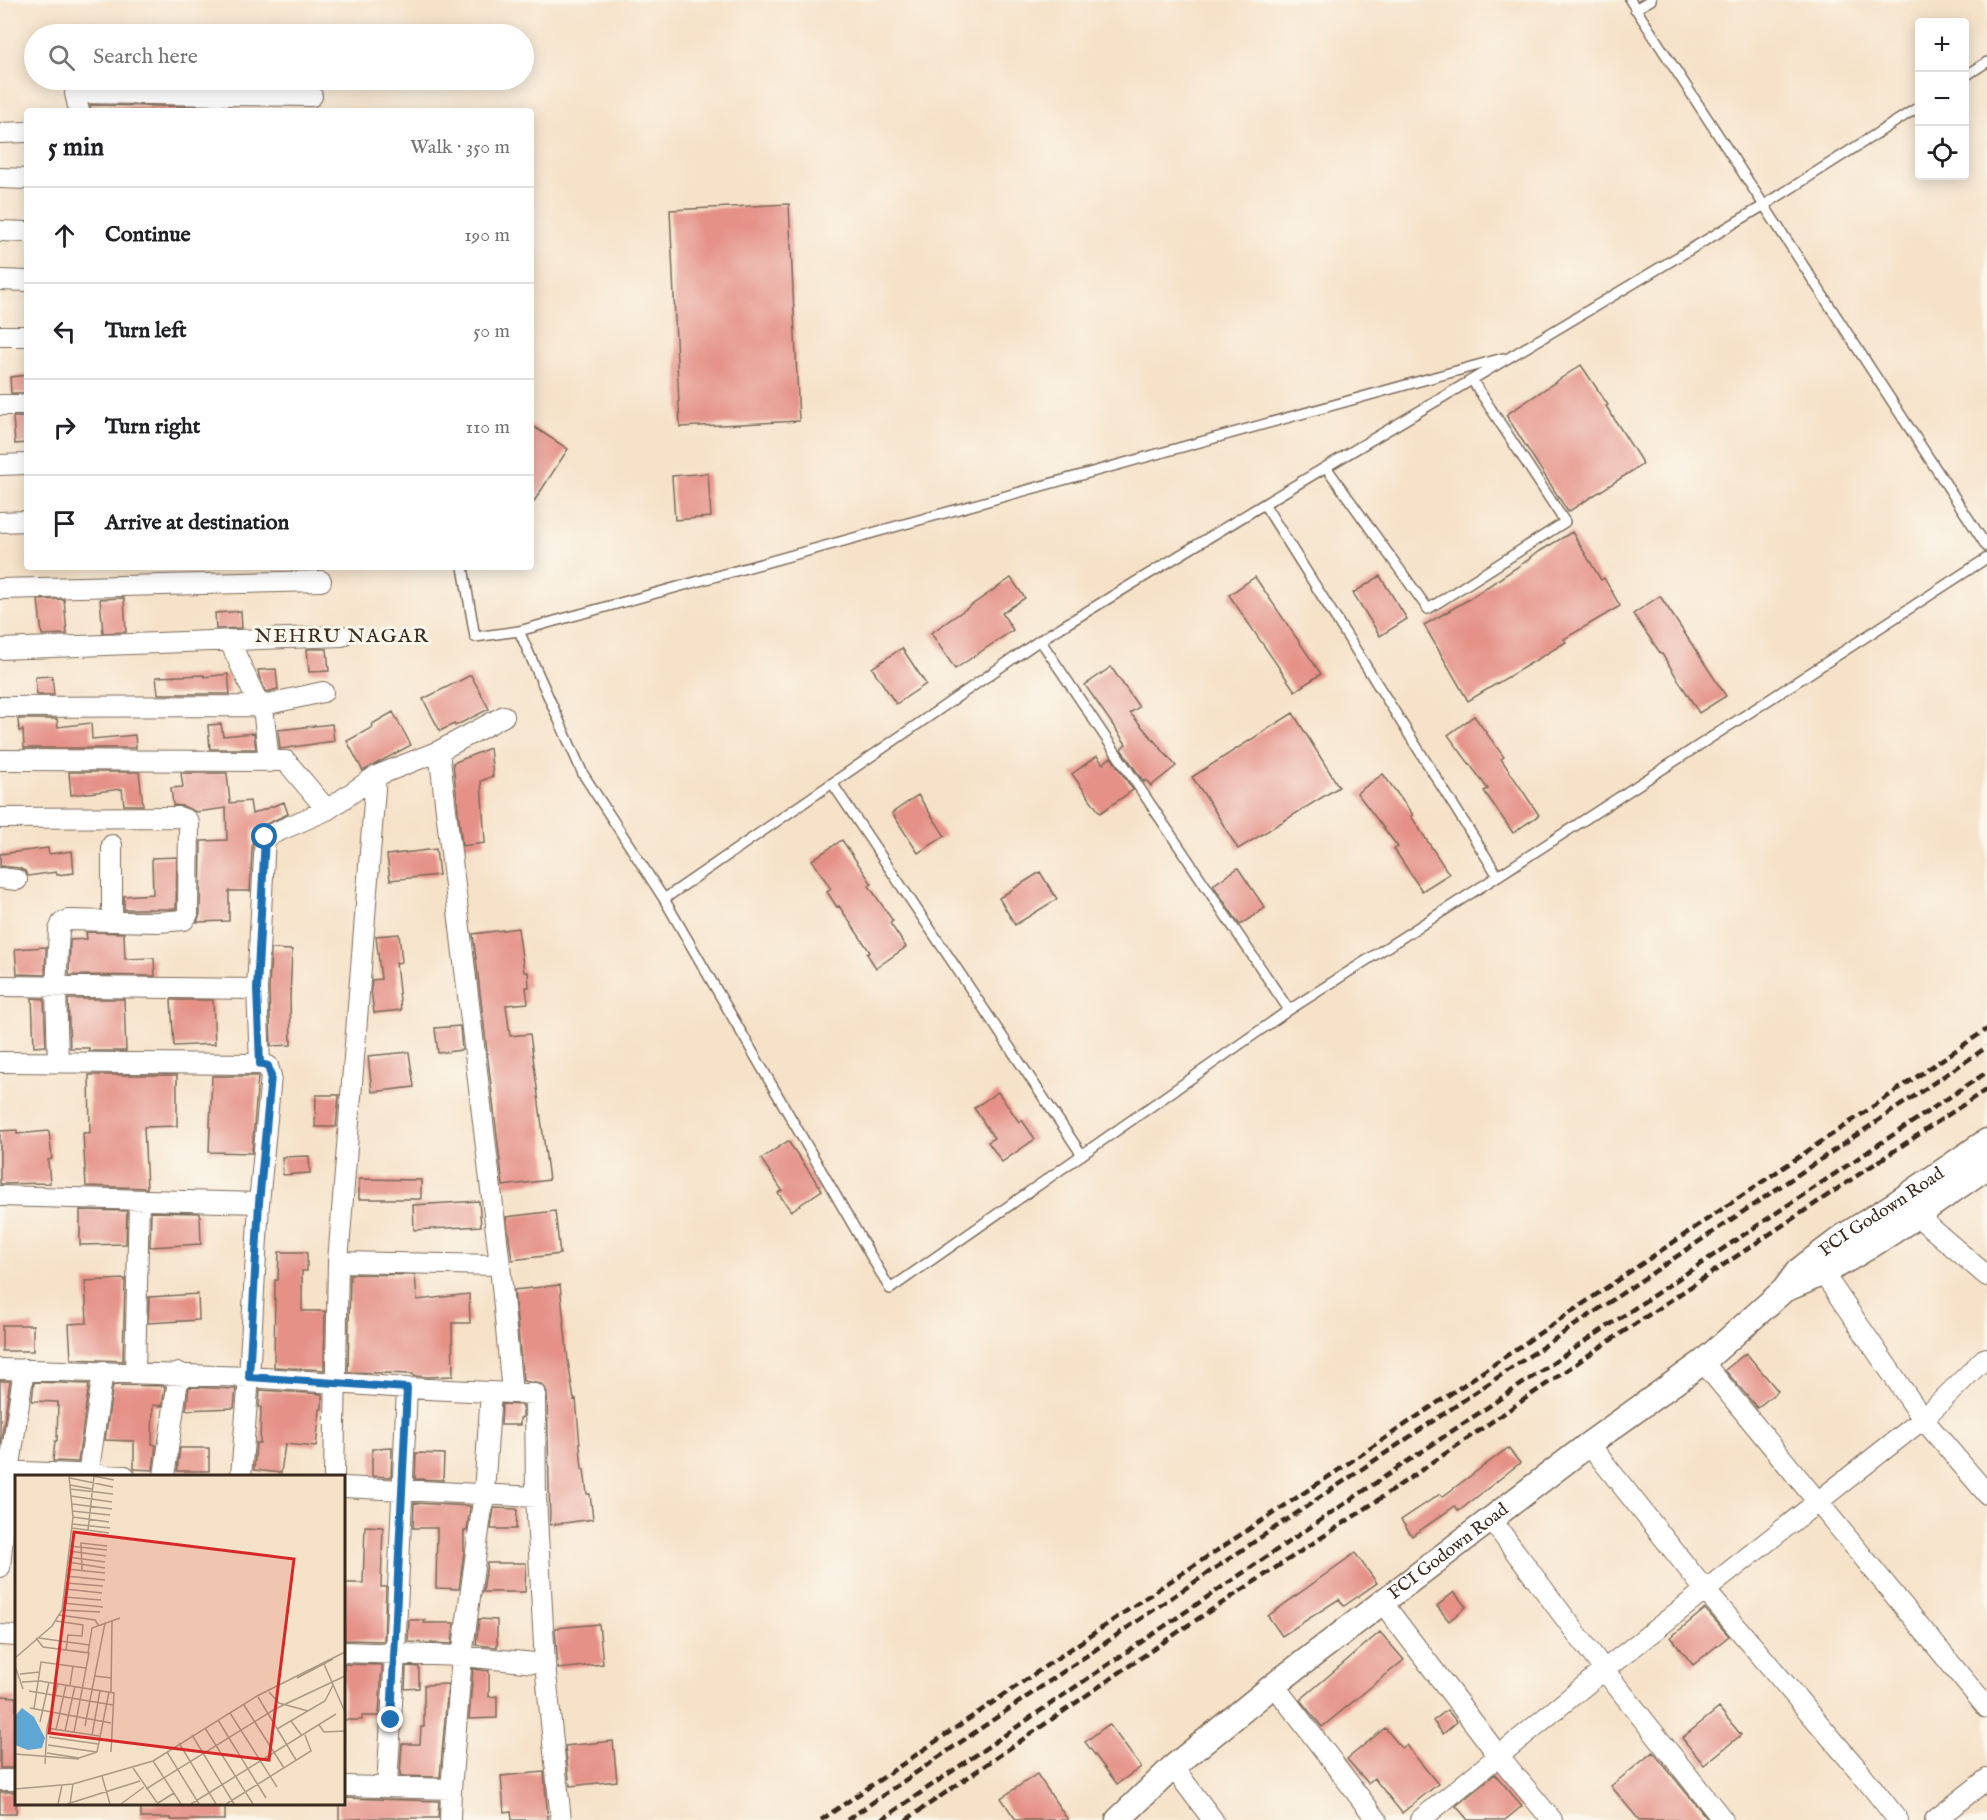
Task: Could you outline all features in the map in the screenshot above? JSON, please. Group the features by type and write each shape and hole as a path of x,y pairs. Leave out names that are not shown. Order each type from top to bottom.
{"street":[{"path":"78,108 75,93 312,96"},
{"path":"0,133 24,132"},
{"path":"0,178 24,179"},
{"path":"0,231 24,232"},
{"path":"0,280 24,281"},
{"path":"0,336 24,336"},
{"path":"0,405 24,405"},
{"path":"0,465 24,464"},
{"path":"0,522 24,521"},
{"path":"0,590 181,576 321,581"},
{"path":"0,648 342,636"},
{"path":"229,640 264,716 269,762"},
{"path":"0,707 259,706 323,692"},
{"path":"260,1064 257,989 265,837 327,810 376,776 439,751 504,716"},
{"path":"439,751 500,1265 512,1394"},
{"path":"0,760 286,761 327,810"},
{"path":"334,1475 338,1262 376,776"},
{"path":"0,818 179,817 189,823 187,917 180,921 68,920 62,923 59,930 56,987 58,1062"},
{"path":"112,845 112,921"},
{"path":"0,986 257,989"},
{"path":"0,1062 260,1064 268,1066 271,1076 259,1203 241,1475"},
{"name":"FCI Godown Road","path":"1118,1820 1173,1767 1274,1685 1490,1518 1703,1362 1784,1290 1798,1271 1808,1263 1844,1236 1987,1141"},
{"name":"FCI Godown Road","path":"1784,1290 1823,1273 1987,1167"},
{"path":"0,1196 259,1203"},
{"path":"135,1372 139,1200"},
{"path":"1916,1215 1987,1276"},
{"path":"338,1262 500,1265"},
{"path":"1823,1273 1923,1419 1987,1494"},
{"path":"1420,1820 1604,1670 1923,1419 1987,1358"},
{"path":"1703,1362 1987,1708"},
{"path":"0,1369 179,1373 535,1394 536,1497 544,1664 561,1820"},
{"path":"0,1567 5,1472 24,1369"},
{"path":"88,1475 103,1371"},
{"path":"164,1475 179,1373"},
{"path":"387,1786 407,1388"},
{"path":"450,1820 462,1656 484,1493 491,1392"},
{"path":"1589,1444 1705,1590 1898,1820"},
{"path":"5,1472 67,1475"},
{"path":"345,1487 536,1497"},
{"path":"1490,1518 1604,1670 1723,1820"},
{"path":"1382,1602 1498,1755 1552,1820"},
{"path":"0,1635 15,1636"},
{"path":"345,1652 462,1656 544,1664"},
{"path":"1274,1685 1377,1820"},
{"path":"1173,1767 1213,1820"},
{"path":"1935,1820 1987,1779"},
{"path":"345,1786 451,1789"}],"lane":[{"path":"1630,0 1987,547"},
{"path":"1635,9 1651,0"},
{"path":"1969,74 1987,63"},
{"path":"664,899 1040,640 1763,206 1915,109"},
{"path":"464,570 475,637 519,631 1514,355"},
{"path":"1326,467 1428,609 1565,522 1472,380"},
{"path":"1264,504 1498,876"},
{"path":"519,631 583,774 664,899 890,1289 1289,1010 1987,558"},
{"path":"1040,640 1289,1010"},
{"path":"832,783 1082,1155"}],"building":[{"path":"90,105 223,107 223,108 90,108"},
{"path":"789,204 799,421 680,427 670,210"},
{"path":"1581,365 1643,464 1568,512 1506,415"},
{"path":"24,375 24,393 11,393 10,377"},
{"path":"13,417 24,417 24,443 15,444"},
{"path":"534,427 568,449 534,501"},
{"path":"708,473 711,517 675,520 672,476"},
{"path":"1572,532 1601,580 1604,578 1620,606 1564,639 1566,642 1468,701 1424,625 1466,601 1530,557"},
{"path":"1380,576 1407,619 1380,636 1353,593"},
{"path":"1255,577 1321,674 1295,691 1229,595"},
{"path":"1011,578 1025,598 1002,613 1013,630 955,669 931,633"},
{"path":"1660,596 1726,696 1699,713 1662,654 1633,614"},
{"path":"124,598 126,632 103,633 100,599"},
{"path":"64,599 67,634 42,635 38,600"},
{"path":"241,611 242,628 216,629 215,613"},
{"path":"902,648 926,684 896,704 872,668"},
{"path":"307,649 327,649 329,671 309,672"},
{"path":"1111,667 1139,707 1130,713 1176,766 1151,786 1146,780 1144,782 1121,749 1126,744 1085,685"},
{"path":"276,669 278,689 266,692 258,670"},
{"path":"228,674 230,694 158,694 156,677 204,675 204,677"},
{"path":"471,675 489,709 440,731 423,699"},
{"path":"52,676 54,695 37,695 35,677"},
{"path":"393,712 411,745 363,771 347,741 373,727 372,724"},
{"path":"1293,713 1339,787 1238,849 1192,777"},
{"path":"1474,716 1504,757 1501,759 1539,815 1513,833 1484,791 1488,789 1448,735"},
{"path":"18,719 57,719 58,727 91,723 92,739 135,735 136,748 24,748 23,730 19,731"},
{"path":"221,724 223,736 254,733 256,749 210,749 208,725"},
{"path":"332,724 334,741 280,749 278,730"},
{"path":"490,748 493,776 481,781 485,843 462,846 453,763"},
{"path":"1097,756 1103,764 1111,757 1133,790 1100,813 1072,774"},
{"path":"69,772 139,772 143,805 124,805 122,789 71,795"},
{"path":"181,773 227,773 230,803 250,801 252,814 284,802 288,814 253,830 250,891 229,891 229,921 197,922 200,914 201,841 227,840 226,808 196,812 183,806 173,805 171,788 183,787"},
{"path":"1383,774 1413,815 1411,816 1449,874 1422,891 1394,849 1398,847 1357,793"},
{"path":"918,795 945,836 918,853 892,813"},
{"path":"842,840 872,884 869,886 893,921 890,923 906,947 876,968 867,954 870,952 827,892 831,889 812,860"},
{"path":"48,848 49,854 72,851 74,873 57,875 56,872 28,876 19,868 0,866 0,854"},
{"path":"436,849 439,875 390,880 387,855"},
{"path":"177,857 176,909 124,909 124,896 153,894 152,858"},
{"path":"1238,868 1265,908 1240,925 1213,885"},
{"path":"1040,872 1057,899 1015,925 999,898"},
{"path":"518,928 524,972 528,972 529,987 526,987 528,1003 506,1005 510,1036 530,1034 549,1180 503,1186 473,934"},
{"path":"86,932 124,933 125,959 154,958 155,976 69,975 70,940 87,939"},
{"path":"399,934 402,962 396,963 401,1010 374,1013 372,980 381,979 376,936"},
{"path":"46,947 45,975 17,974 15,949"},
{"path":"271,949 292,950 291,1045 271,1046 269,990"},
{"path":"32,998 44,999 46,1046 34,1047"},
{"path":"68,999 124,999 126,1051 89,1051 89,1048 70,1048"},
{"path":"171,1000 213,1000 215,1044 174,1046"},
{"path":"460,1026 462,1050 438,1053 435,1028"},
{"path":"409,1052 414,1087 372,1092 368,1056"},
{"path":"89,1075 177,1075 177,1126 144,1127 147,1188 86,1186 83,1133 90,1133"},
{"path":"212,1076 258,1076 252,1153 209,1152"},
{"path":"998,1092 1019,1122 1022,1120 1035,1139 1002,1162 988,1142 994,1138 974,1108"},
{"path":"316,1095 339,1095 336,1127 315,1127"},
{"path":"17,1130 17,1134 49,1131 52,1159 48,1160 50,1183 0,1184 0,1131"},
{"path":"788,1141 822,1190 791,1211 778,1193 782,1190 761,1159"},
{"path":"309,1156 310,1173 283,1175 282,1157"},
{"path":"359,1179 421,1180 421,1199 359,1199"},
{"path":"479,1201 481,1226 414,1230 413,1205"},
{"path":"80,1210 127,1211 126,1244 80,1245"},
{"path":"555,1211 560,1254 512,1260 506,1217"},
{"path":"151,1212 200,1213 201,1244 150,1247"},
{"path":"279,1252 307,1252 307,1271 302,1271 302,1311 325,1311 324,1370 274,1367 275,1280 278,1280"},
{"path":"350,1274 415,1275 417,1300 469,1294 470,1323 452,1323 453,1376 428,1377 413,1376 413,1374 348,1372"},
{"path":"125,1279 123,1361 71,1359 69,1324 87,1323 85,1281"},
{"path":"560,1285 568,1361 574,1400 576,1399 582,1469 584,1469 587,1494 590,1494 593,1519 550,1525 547,1393 541,1384 523,1381 514,1290"},
{"path":"198,1294 199,1320 148,1323 149,1297"},
{"path":"2,1325 33,1325 33,1351 2,1351"},
{"path":"1746,1353 1778,1391 1757,1408 1725,1370"},
{"path":"0,1381 10,1381 0,1451"},
{"path":"34,1382 89,1384 78,1462 53,1461 55,1441 57,1441 58,1402 32,1401"},
{"path":"113,1385 165,1386 162,1406 153,1405 152,1444 156,1445 153,1470 134,1469 134,1441 105,1440"},
{"path":"189,1387 236,1389 234,1408 186,1410"},
{"path":"260,1390 322,1394 316,1447 285,1444 281,1473 254,1470 256,1443 260,1443"},
{"path":"502,1404 523,1405 520,1425 501,1425"},
{"path":"180,1448 209,1448 209,1471 177,1471"},
{"path":"392,1448 391,1477 372,1476 372,1449"},
{"path":"1508,1448 1520,1463 1459,1511 1455,1506 1412,1536 1401,1520 1440,1494 1442,1497"},
{"path":"416,1453 444,1454 443,1480 415,1479"},
{"path":"414,1503 470,1506 467,1531 464,1531 464,1552 459,1589 436,1588 437,1528 413,1528"},
{"path":"494,1508 517,1509 516,1529 491,1529"},
{"path":"365,1526 383,1527 381,1587 386,1587 384,1641 345,1640 345,1583 363,1583"},
{"path":"1355,1553 1377,1583 1344,1606 1339,1599 1282,1636 1268,1616"},
{"path":"487,1563 526,1563 525,1592 483,1592"},
{"path":"1454,1592 1466,1607 1449,1621 1437,1606"},
{"path":"1705,1609 1729,1636 1693,1665 1671,1637"},
{"path":"479,1619 497,1620 497,1647 476,1645"},
{"path":"409,1620 425,1620 424,1623 454,1623 452,1644 408,1642"},
{"path":"599,1624 603,1664 558,1669 555,1628"},
{"path":"1380,1632 1404,1660 1322,1727 1300,1700"},
{"path":"345,1664 382,1665 379,1716 362,1716 362,1720 345,1720"},
{"path":"406,1666 419,1667 419,1688 405,1689"},
{"path":"473,1669 489,1671 489,1697 497,1696 497,1718 469,1719"},
{"path":"448,1684 440,1777 400,1776 402,1744 420,1744 421,1727 424,1727 424,1685"},
{"path":"0,1696 15,1697 15,1768 0,1768"},
{"path":"1719,1708 1741,1735 1704,1765 1682,1738"},
{"path":"1447,1710 1457,1722 1443,1734 1433,1721"},
{"path":"1109,1724 1141,1767 1117,1784 1085,1742"},
{"path":"1385,1728 1402,1748 1406,1745 1438,1784 1402,1813 1374,1778 1368,1783 1347,1759"},
{"path":"613,1741 617,1781 570,1786 565,1746"},
{"path":"1653,1752 1708,1820 1639,1820 1611,1786"},
{"path":"544,1772 548,1820 512,1820 511,1811 504,1812 501,1776"},
{"path":"1037,1774 1068,1820 1016,1820 1001,1798"},
{"path":"1495,1774 1522,1806 1505,1820 1468,1820 1456,1806"},
{"path":"0,1792 15,1792 16,1814 0,1814"},
{"path":"345,1798 439,1801 438,1818 339,1820 339,1805 345,1805"},
{"path":"141,1805 225,1805 225,1820 141,1818"}],"railway":[{"path":"821,1820 1987,1029"},
{"path":"847,1820 1165,1602 1987,1047"},
{"path":"881,1820 1433,1444 1987,1072"},
{"path":"906,1820 1184,1628 1359,1513 1596,1350 1987,1089"}],"district":[{"name":"NEHRU NAGAR","path":"342,636"}],"route":[{"path":"265,837 257,989 260,1064 268,1066 271,1076 259,1203 249,1377 407,1388 391,1720"}]}
